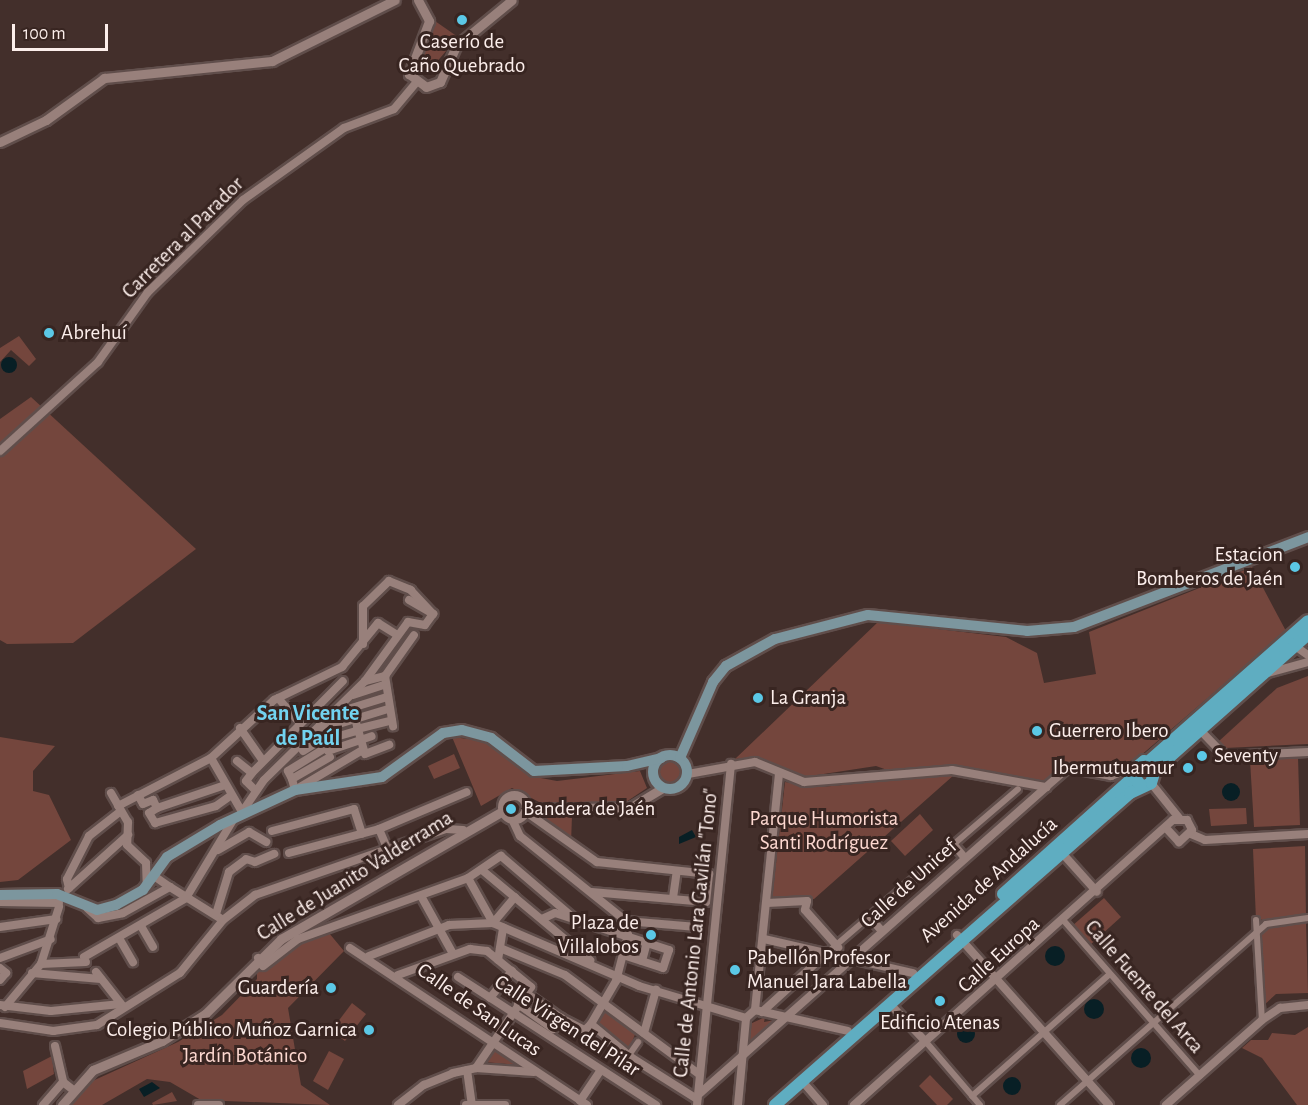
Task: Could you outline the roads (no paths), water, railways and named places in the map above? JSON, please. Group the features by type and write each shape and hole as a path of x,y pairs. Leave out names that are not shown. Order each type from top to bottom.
{"main road":[{"path":"680,758 713,682 726,666 775,639 868,615 1027,631 1074,627 1308,537"},
{"path":"1139,779 1308,621"},
{"path":"1139,779 1151,766 1200,729 1308,634"},
{"path":"0,895 60,902 87,908 116,905 146,887 176,851 294,784 382,777 443,733 462,730 491,738 534,771 633,765 661,758 680,758"},
{"path":"653,775 661,758"},
{"path":"633,765 653,775 663,788 679,787 688,774 680,758"},
{"name":"Avenida de Andalucía","path":"764,1105 913,974 1062,853 1139,779"},
{"name":"Avenida de Andalucía","path":"775,1105 1139,779"}],"street":[{"path":"0,142 45,120 104,78 272,61 394,0"},
{"path":"418,0 429,21 411,62 409,74 416,84 440,82 456,46 512,0"},
{"name":"Carretera al Parador","path":"0,451 98,362 148,292 243,200 344,129 394,109 416,84"},
{"path":"363,644 363,606 389,581 411,590 433,614"},
{"path":"409,600 433,614"},
{"path":"40,964 85,959 186,898 256,791 365,681 408,622 425,625 433,614"},
{"path":"69,888 67,879 89,836 118,810 138,795 211,758 240,728 278,698 333,673 363,644 378,623 397,636"},
{"path":"353,693 385,680 414,635"},
{"path":"1295,646 1308,655"},
{"path":"1263,674 1308,662"},
{"path":"333,673 353,693"},
{"path":"365,681 385,680"},
{"path":"372,736 361,747 328,749 294,784 288,771 357,730 392,723 385,680"},
{"path":"256,791 246,781 252,773 343,681"},
{"path":"331,714 387,697"},
{"path":"278,698 300,723"},
{"path":"321,727 388,709"},
{"path":"356,718 361,747"},
{"path":"321,727 328,749"},
{"path":"240,728 263,761"},
{"path":"1200,729 1225,756 1308,752"},
{"path":"303,751 388,745"},
{"path":"211,758 238,816"},
{"path":"237,761 252,773"},
{"path":"688,774 731,764 761,763 779,775 804,782 952,770 1020,786 1046,787"},
{"name":"Calle de Antonio Lara Gavilán \"Tono\"","path":"697,1100 731,764"},
{"name":"Calle de Unicef","path":"697,1100 882,931 1068,768 1139,779"},
{"path":"759,1011 779,775"},
{"path":"1139,779 1179,818 1190,823 1191,834"},
{"path":"225,785 157,808 149,813 155,823 216,806 229,796"},
{"path":"1020,786 1026,795 1021,808"},
{"path":"369,956 439,929 493,923 616,975 746,1018 759,1011 828,952 838,947 1020,786"},
{"path":"512,819 526,811 631,807 663,788"},
{"path":"289,853 379,829 467,792"},
{"path":"111,793 118,810 128,822 127,845 146,863 146,887"},
{"name":"Calle de Juanito Valderrama","path":"62,1105 72,1089 93,1070 199,1019 258,958 281,939 463,830 503,811 504,800 515,794 526,811"},
{"path":"138,795 143,804 153,800 157,808"},
{"path":"272,831 354,809 362,834"},
{"path":"503,811 512,819 520,836 626,921 697,927"},
{"path":"526,811 597,862 709,874 706,902 591,892"},
{"name":"Calle Europa","path":"854,1105 998,982 1179,818"},
{"path":"379,829 389,852"},
{"path":"0,1023 75,1031 180,973 223,920 255,895 298,877 389,852 446,829 463,830"},
{"path":"1168,830 1175,842 1191,834 1205,840 1308,834"},
{"path":"216,850 249,832 266,842"},
{"path":"3,1006 40,964 51,939 60,902 69,888 128,835"},
{"path":"954,845 965,858"},
{"path":"1062,853 1096,892"},
{"path":"216,914 229,872 246,860 274,854"},
{"path":"258,958 263,966 298,939 468,878 501,856 576,920"},
{"path":"482,870 598,967"},
{"path":"674,898 677,871"},
{"path":"154,876 223,920"},
{"path":"468,878 493,923"},
{"path":"87,908 99,918 123,912 170,887"},
{"path":"421,896 452,952"},
{"path":"493,923 515,897"},
{"path":"767,903 807,901 805,910 838,947"},
{"path":"0,902 60,902"},
{"path":"542,919 555,913 669,950 663,968 622,955"},
{"path":"870,918 882,931"},
{"path":"1060,1105 1266,924 1308,918"},
{"path":"0,927 56,919"},
{"path":"1256,920 1262,1020"},
{"path":"588,1027 605,1004 616,975 627,935 626,921"},
{"name":"Calle Fuente del Arca","path":"1064,921 1200,1076"},
{"path":"141,926 153,947"},
{"path":"498,960 503,927"},
{"path":"120,938 133,962"},
{"path":"960,938 1109,1105"},
{"path":"0,958 51,939"},
{"path":"764,939 854,958 913,974"},
{"path":"642,961 647,942"},
{"name":"Calle de San Lucas","path":"350,948 369,956 398,975 535,1072 583,1103"},
{"path":"500,948 565,975 699,1074"},
{"path":"398,975 452,952 487,951 531,987 471,1069 470,1104 505,1105"},
{"path":"0,968 6,973 0,980"},
{"path":"490,998 512,971"},
{"path":"32,973 99,975 122,1006"},
{"path":"972,1096 1110,974"},
{"name":"Calle Virgen del Pilar","path":"458,977 656,1105"},
{"path":"644,1033 656,990"},
{"path":"526,993 561,1018 588,1027 697,1100"},
{"path":"518,1004 553,1029 561,1018"},
{"path":"890,1004 980,1105"},
{"path":"1166,1105 1262,1020 1280,1008 1307,1005"},
{"path":"3,1006 51,1011 122,1006"},
{"path":"759,1011 848,1031"},
{"path":"738,1105 746,1018"},
{"path":"629,1055 638,1042"},
{"path":"55,1046 63,1082 72,1089"},
{"path":"398,1105 424,1084 471,1069 535,1072"},
{"path":"583,1103 601,1070"},
{"path":"802,1081 823,1105"},
{"path":"43,1105 63,1082"},
{"path":"198,1105 219,1105"}],"water":[{"path":"9,357 17,365 9,373 1,365"},
{"path":"1227,783 1235,783 1240,788 1238,799 1227,801 1222,796 1222,788"},
{"path":"692,830 696,837 679,844 679,837"},
{"path":"1055,946 1062,949 1065,956 1062,963 1055,966 1048,963 1045,956 1048,949"},
{"path":"1094,999 1101,1002 1104,1009 1101,1016 1094,1019 1087,1016 1084,1009 1087,1002"},
{"path":"966,1025 972,1028 975,1034 972,1040 966,1043 960,1040 957,1034 960,1028"},
{"path":"1141,1048 1148,1051 1151,1058 1148,1065 1141,1068 1134,1065 1131,1058 1134,1051"},
{"path":"1012,1077 1018,1080 1021,1086 1018,1092 1012,1095 1006,1092 1003,1086 1006,1080"},
{"path":"152,1082 160,1088 144,1097 139,1089"}],"place":[{"name":"Caserío de Caño Quebrado","path":"462,20"},
{"name":"Abrehuí","path":"49,333"},
{"name":"Estacion Bomberos de Jaén","path":"1295,567"},
{"name":"La Granja","path":"758,698"},
{"name":"Guerrero Ibero","path":"1037,731"},
{"name":"Seventy","path":"1202,756"},
{"name":"Ibermutuamur","path":"1188,768"},
{"name":"Bandera de Jaén","path":"511,809"},
{"name":"Plaza de Villalobos","path":"651,935"},
{"name":"Pabellón Profesor Manuel Jara Labella","path":"735,970"},
{"name":"Guardería","path":"331,988"},
{"name":"Edificio Atenas","path":"940,1001"},
{"name":"Colegio Público Muñoz Garnica","path":"369,1030"}],"district":[{"name":"San Vicente de Paúl","path":"308,726"}],"park label":[{"name":"Parque Humorista Santi Rodríguez","path":"824,831"},
{"name":"Jardín Botánico","path":"245,1056"}]}
